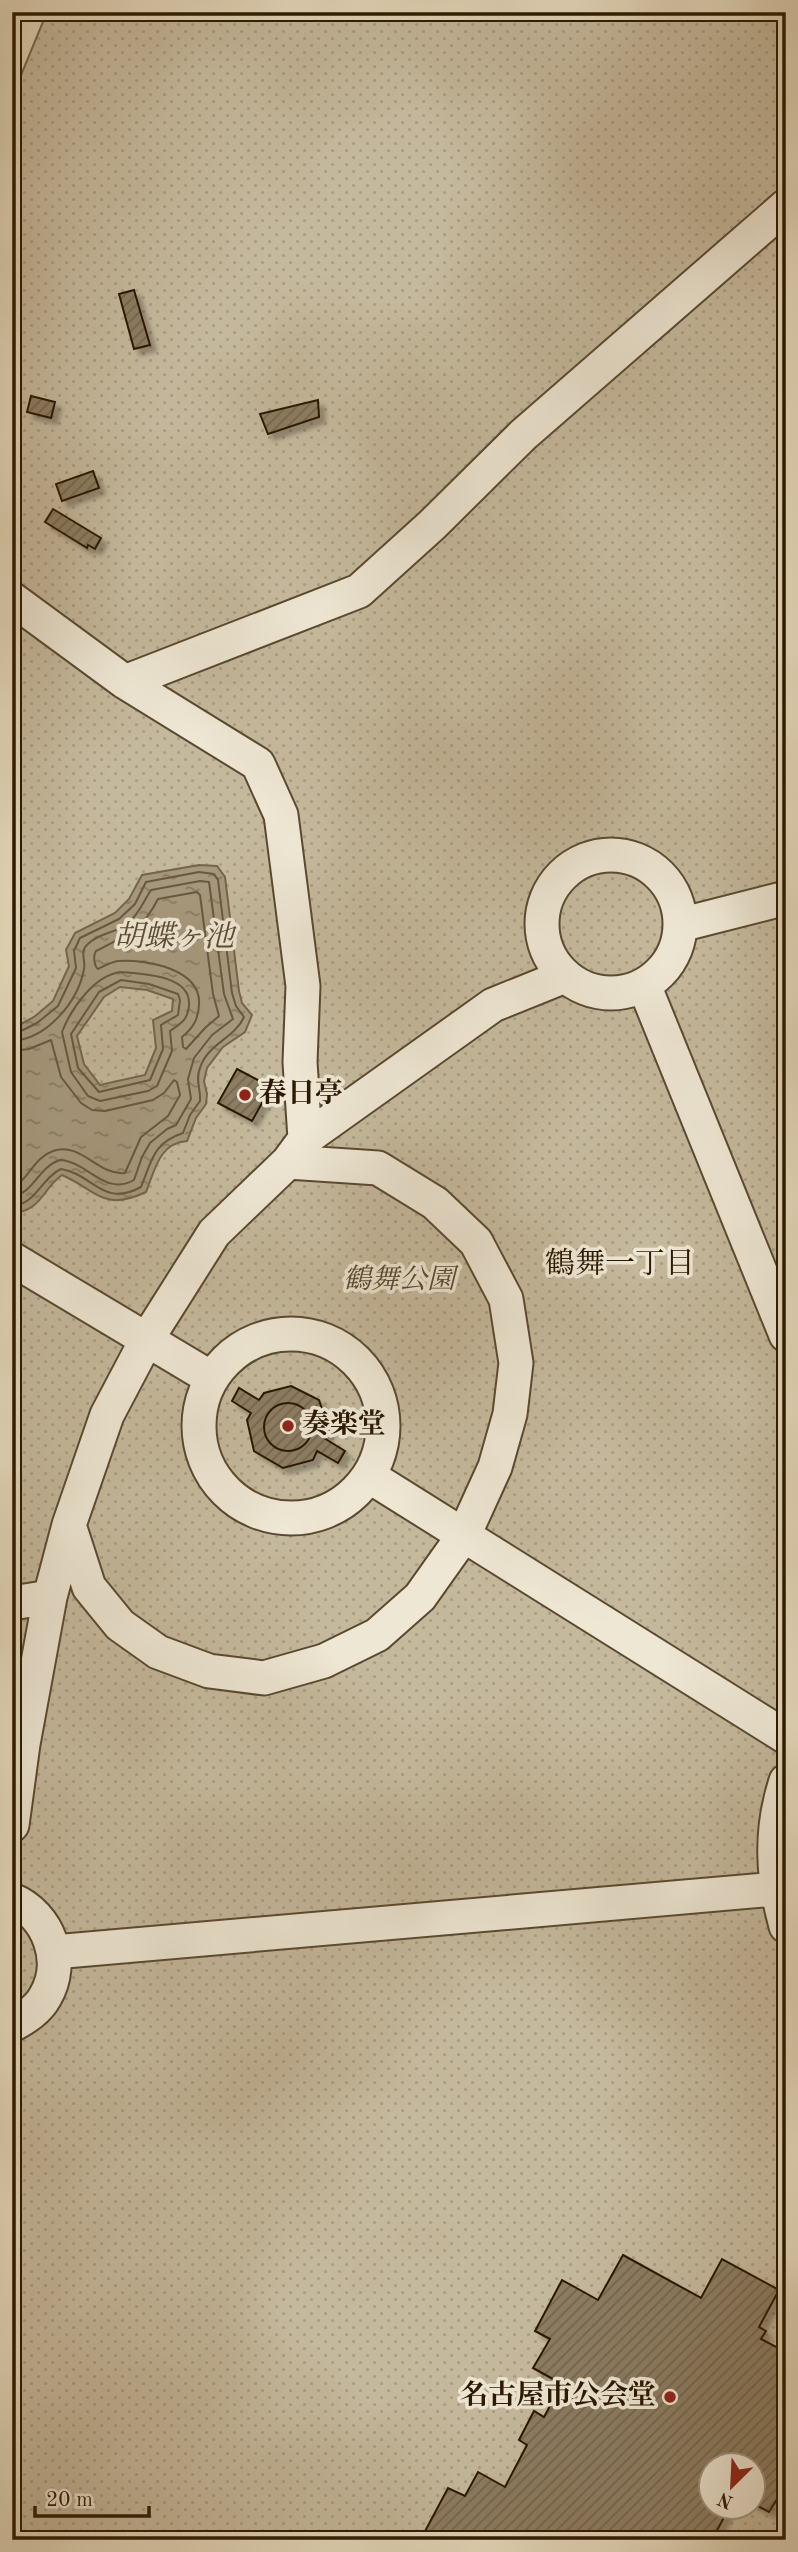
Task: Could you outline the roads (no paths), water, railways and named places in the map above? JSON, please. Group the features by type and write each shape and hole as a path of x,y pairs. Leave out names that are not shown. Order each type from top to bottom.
{"street":[{"path":"125,682 359,591 432,525 523,435 786,206"},
{"path":"12,600 125,682 258,764 281,815 303,986 296,1151"},
{"path":"609,856 631,858 651,869 666,884 676,903 680,925 670,960 659,974 644,985 624,992 603,993 583,987 565,976 552,961 544,944 544,905 553,886 568,870 587,860 609,856"},
{"path":"680,925 786,898"},
{"path":"12,1825 23,1744 50,1597 69,1525 107,1415 148,1339 214,1233 296,1151 493,1005 565,976"},
{"path":"644,985 786,1335"},
{"path":"69,1525 89,1587 120,1625 158,1652 209,1671 264,1678 324,1661 377,1635 420,1597 464,1535 495,1467 510,1414 516,1363 506,1300 476,1242 435,1203 378,1168 296,1151"},
{"path":"12,1259 211,1378"},
{"path":"300,1333 339,1346 366,1371 381,1404 383,1440 369,1476 350,1498 313,1516 278,1517 243,1505 211,1473 201,1448 200,1407 211,1378 240,1348 268,1336 300,1333"},
{"path":"369,1476 786,1737"},
{"path":"12,1603 50,1597"},
{"path":"786,1781 774,1830 773,1860 776,1889 786,1926"},
{"path":"54,1952 776,1889"},
{"path":"12,1900 37,1916 48,1933 54,1952 53,1975 45,1997 31,2015 12,2025"}],"water":[{"name":"胡蝶ヶ池","path":"199,865 217,866 225,877 239,991 242,1003 252,1015 245,1032 223,1047 207,1068 204,1081 206,1104 196,1118 187,1141 170,1147 159,1159 146,1192 132,1198 110,1200 62,1175 36,1204 12,1213 12,1025 21,1024 34,1017 53,1001 69,966 66,950 75,933 115,913 129,899 142,875","holes":["120,987 147,990 173,999 172,1011 153,1020 156,1048 145,1075 100,1085 84,1064 77,1036 104,997"]}],"place":[{"name":"春日亭","path":"245,1095"},
{"name":"奏楽堂","path":"288,1426"},
{"name":"名古屋市公会堂","path":"670,2397"}],"district":[{"name":"鶴舞一丁目","path":"620,1265"}],"park label":[{"name":"鶴舞公園","path":"399,1281"}]}
